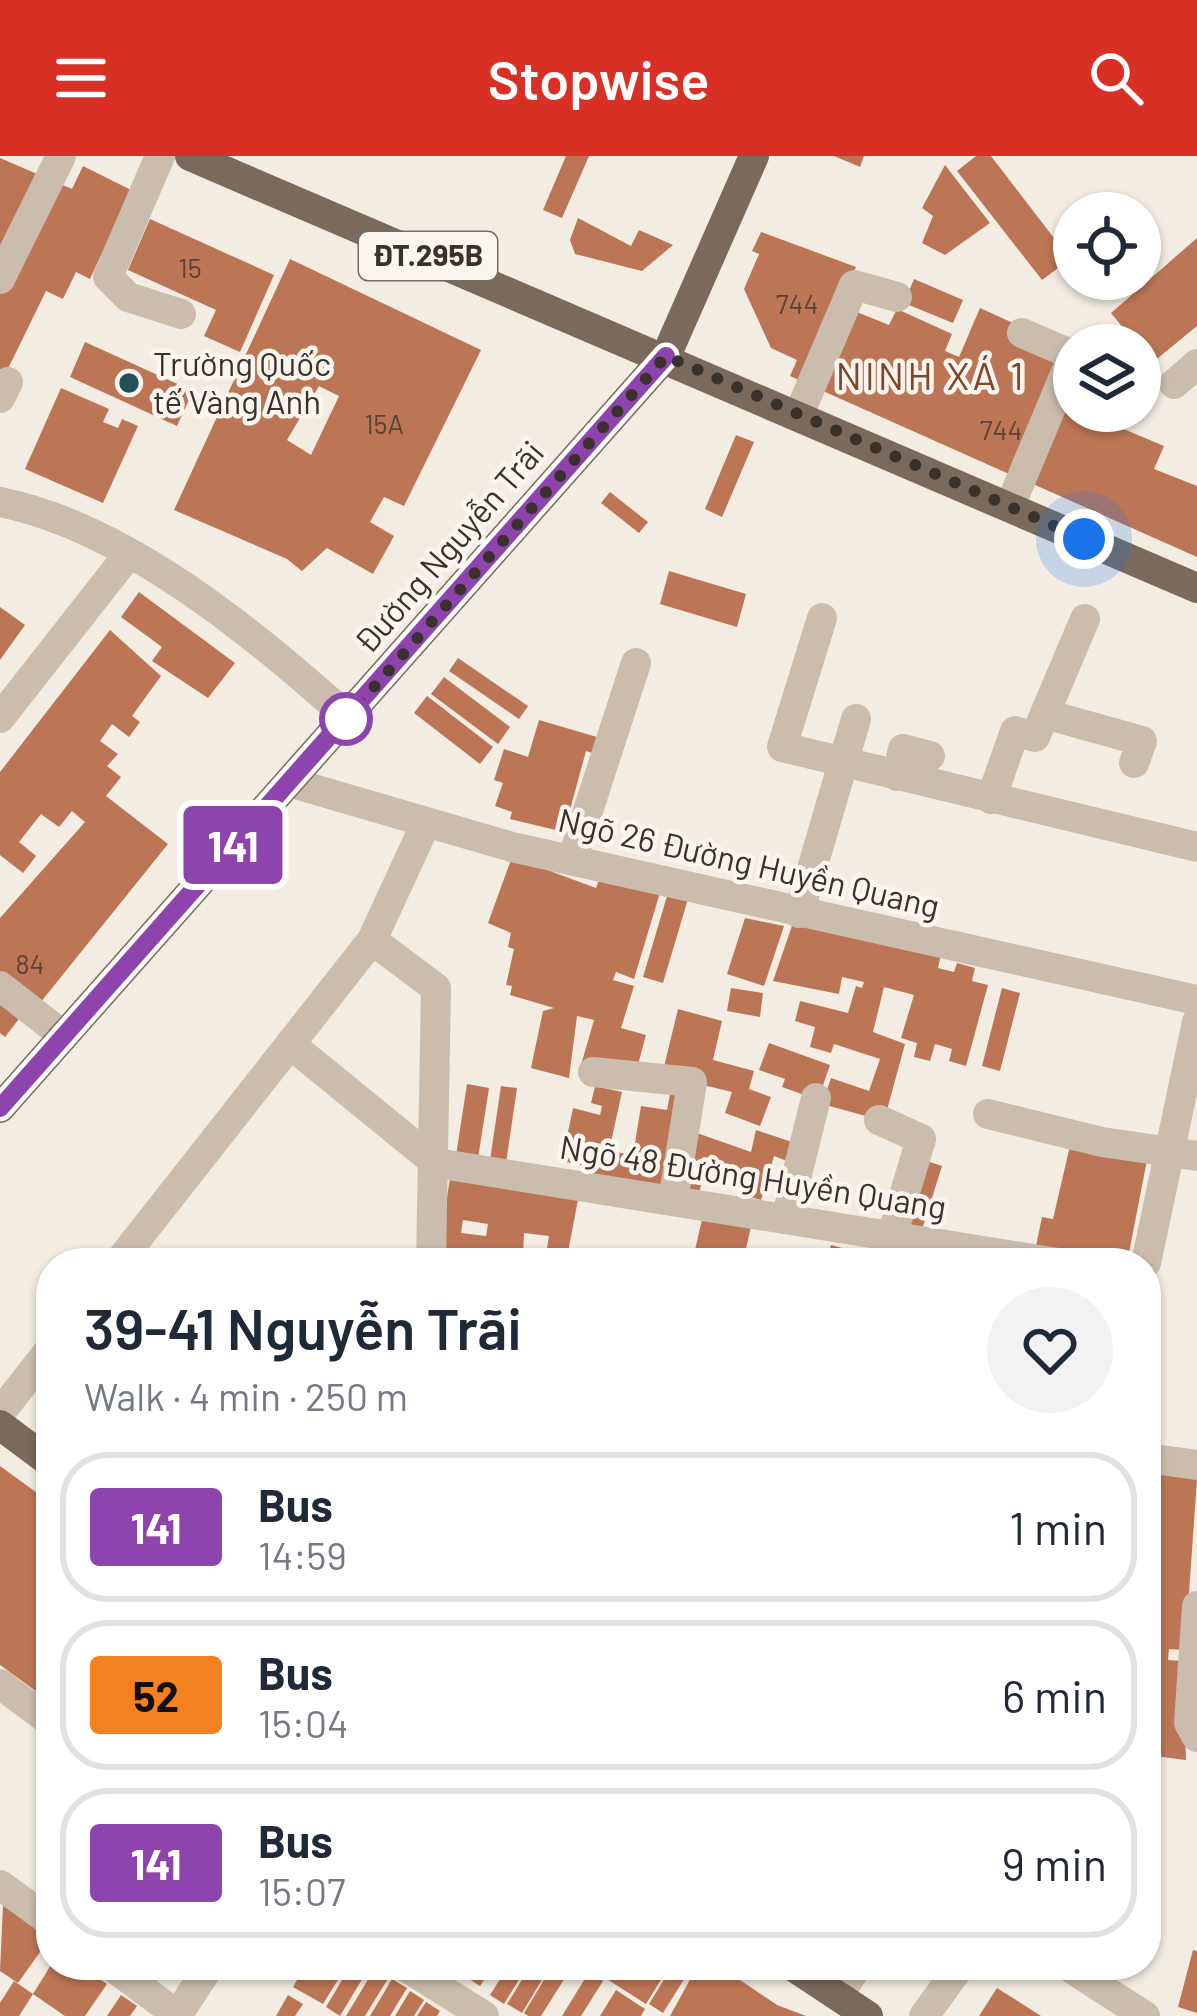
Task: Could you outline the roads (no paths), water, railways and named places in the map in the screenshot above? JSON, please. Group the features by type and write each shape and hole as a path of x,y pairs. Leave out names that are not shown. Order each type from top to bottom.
{"main road":[{"name":"ĐT.295B","path":"190,156 666,356 1197,588"},
{"name":"Đường Nguyễn Trãi","path":"0,1108 666,356 754,156"},
{"path":"0,1425 36,1452"},
{"path":"815,1980 868,2016"}],"street":[{"path":"0,278 61,156"},
{"path":"160,156 108,277 128,296 182,314"},
{"path":"799,414 854,285 898,298"},
{"path":"1010,506 1073,355 1022,333"},
{"path":"0,502 43,514 128,555 223,611 347,717"},
{"path":"0,718 128,555"},
{"path":"822,618 782,747 1197,847"},
{"path":"991,799 1015,731 1035,736 1085,620"},
{"path":"572,860 636,663"},
{"path":"1045,714 1142,741 1134,763"},
{"path":"799,913 856,719"},
{"path":"897,776 903,749 930,757"},
{"name":"Ngõ 26 Đường Huyền Quang","path":"289,782 426,824 572,860 1197,1000"},
{"path":"130,1248 372,940 426,824"},
{"path":"372,940 436,988 431,1248"},
{"path":"0,986 64,1036"},
{"path":"1151,1248 1183,1155 1197,1022"},
{"path":"290,1044 436,1163"},
{"path":"593,1072 692,1082 673,1201"},
{"path":"786,1219 816,1097"},
{"path":"988,1114 1183,1155"},
{"path":"879,1120 921,1139 892,1236"},
{"name":"Ngõ 48 Đường Huyền Quang","path":"436,1163 966,1248"},
{"path":"0,1413 36,1367"},
{"path":"1161,1460 1197,1466"},
{"path":"1197,1606 1189,1723 1197,1737"},
{"path":"0,1684 36,1711"},
{"path":"0,1885 36,1911"},
{"path":"130,1980 178,2016 201,1980"},
{"path":"427,1980 484,2016"},
{"path":"839,1995 848,1980"},
{"path":"924,2016 950,1980"},
{"path":"1089,1980 1145,2016"}],"place":[{"name":"Trường Quốc tế Vàng Anh","path":"129,383"}],"district":[{"name":"NINH XÁ 1","path":"931,376"}]}
